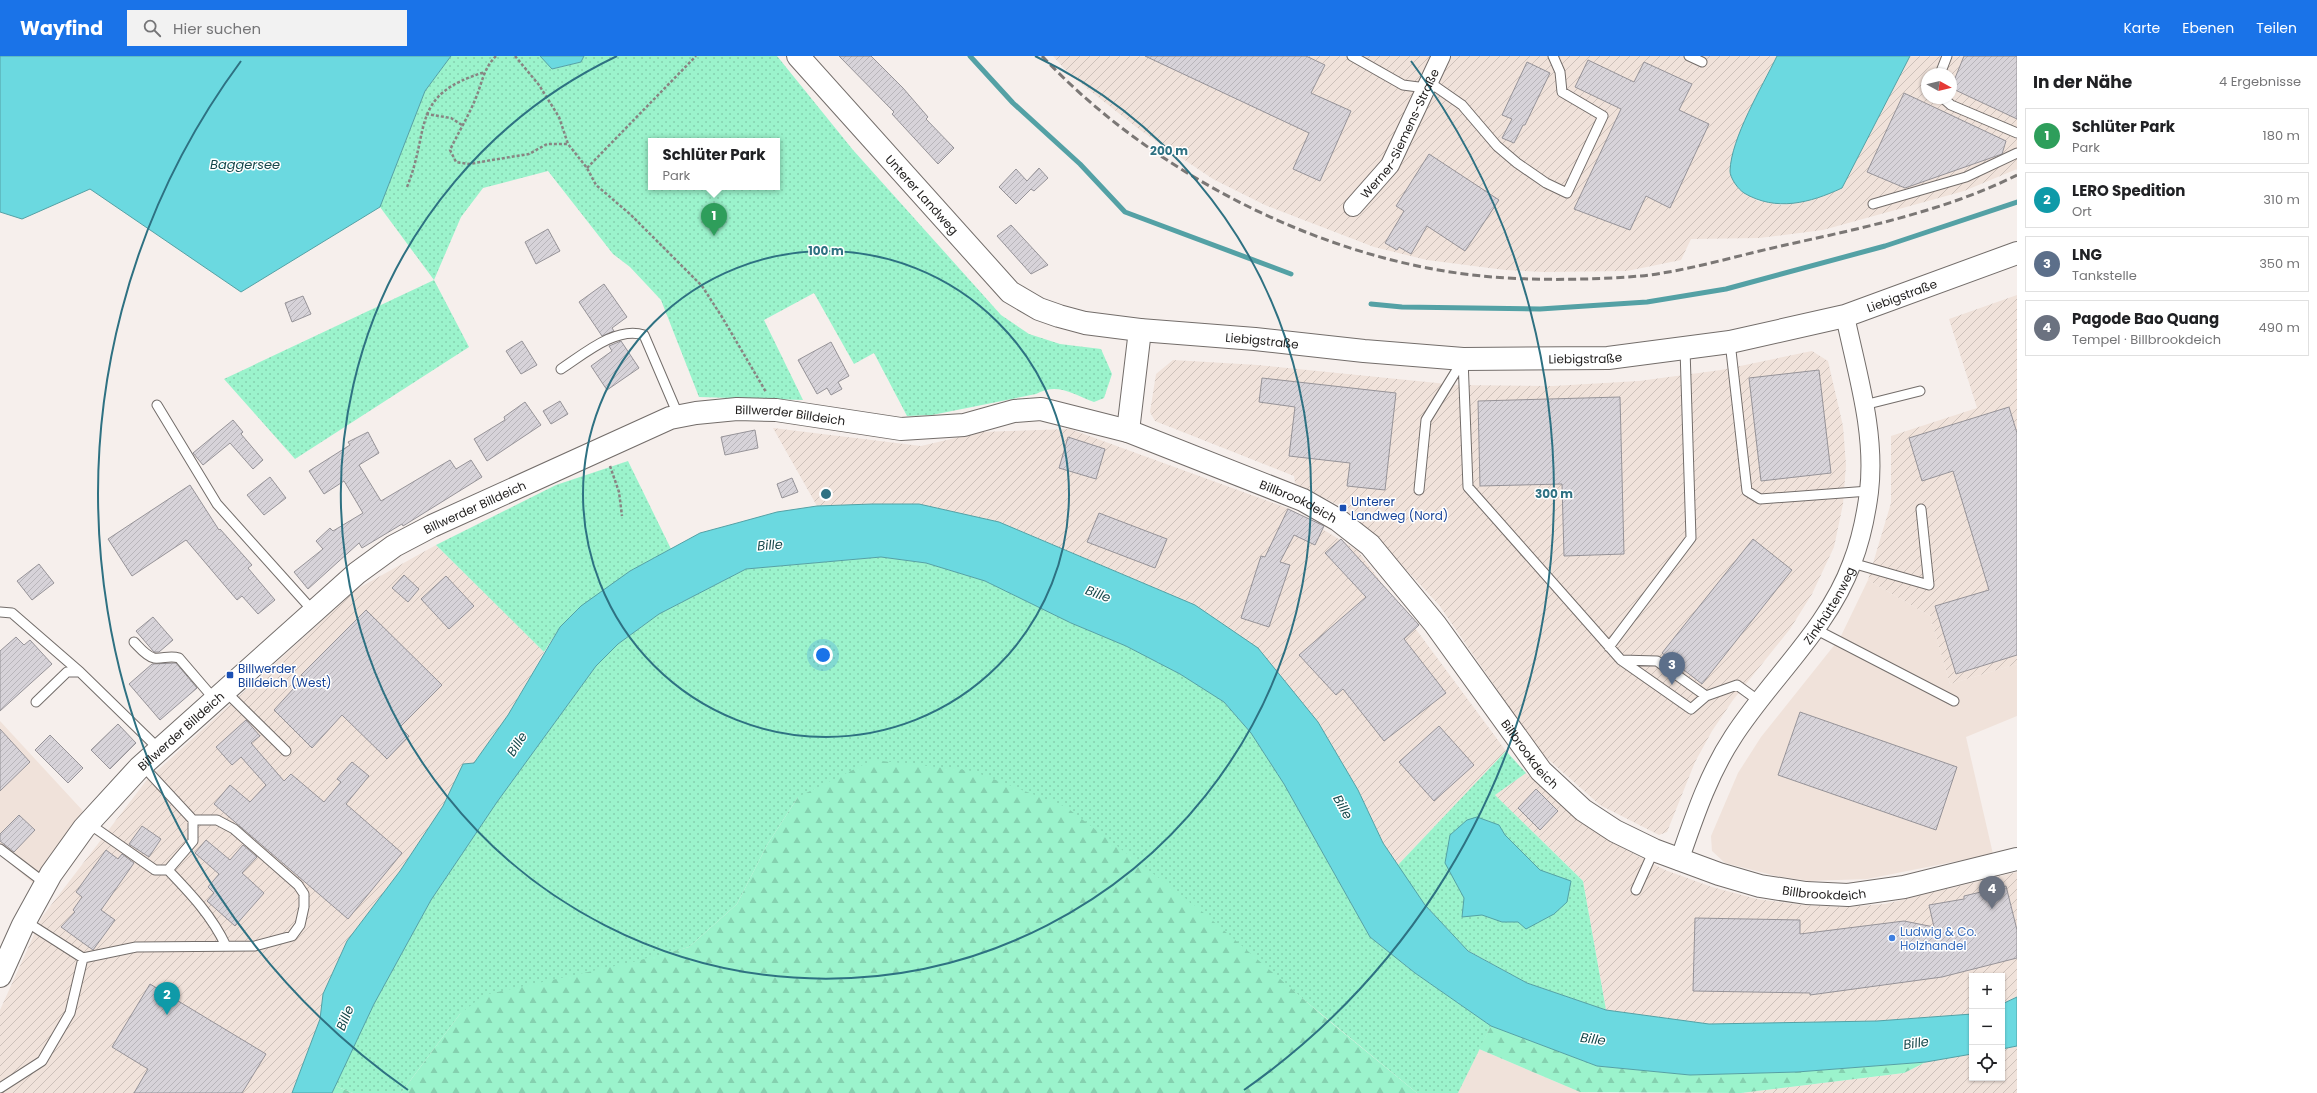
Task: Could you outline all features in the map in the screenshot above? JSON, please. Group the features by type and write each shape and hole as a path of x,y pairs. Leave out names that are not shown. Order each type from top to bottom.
{"street":[{"name":"Unterer Landweg","path":"798,56 1001,284 1022,300 1059,316"},
{"name":"Werner-Siemens-Straße","path":"1353,207 1390,164 1441,56"},
{"name":"Liebigstraße","path":"1059,316 1085,323 1140,330 1255,339 1364,351 1463,359 1608,358 1730,342 1845,316 2017,253"},
{"name":"Zinkhüttenweg","path":"1679,861 1700,802 1716,766 1734,736 1759,701 1815,629 1835,598 1852,563 1869,491 1869,444 1864,405 1845,316"},
{"path":"1128,431 1140,330"},
{"name":"Billwerder Billdeich","path":"0,976 25,921 46,884 88,824 142,765 357,573 394,546 432,526 604,448 679,416 696,412 737,409 776,410 901,429 964,425 1014,411 1042,409 1128,431"},
{"name":"Billbrookdeich","path":"1128,431 1303,500 1338,520 1370,545 1435,624 1541,771 1583,810 1615,831 1654,850 1679,861 1760,886 1806,893 1848,895 1904,887 2017,859"}],"lane":[{"path":"1352,56 1403,85 1427,85 1462,105 1497,146 1517,163 1546,182 1567,193 1603,116 1562,92 1560,72 1553,56"},
{"path":"1689,56 1702,62"},
{"path":"1942,68 1947,56"},
{"path":"1950,104 2017,133"},
{"path":"1872,204 1966,177 2017,153"},
{"path":"561,369 621,333 634,332 644,335 679,416"},
{"path":"1730,342 1747,491 1760,499 1869,491"},
{"path":"1609,647 1691,538 1685,349"},
{"path":"1419,490 1426,420 1463,359"},
{"path":"1463,359 1468,487 1621,660 1691,709 1706,696 1737,685 1759,701"},
{"path":"1864,405 1920,391"},
{"path":"157,406 214,500 314,612"},
{"path":"1852,563 1929,585 1921,509"},
{"path":"0,612 12,613 80,672 160,750"},
{"path":"1815,629 1954,701"},
{"path":"134,642 149,656 154,658 171,656 179,658 220,696 286,751"},
{"path":"1621,660 1657,661 1706,696"},
{"path":"36,702 67,672 80,672"},
{"path":"142,765 193,820 193,841 168,870"},
{"path":"25,921 84,958 136,947 255,946 292,936 300,925 304,907 304,894 298,885 234,829 217,820 193,820"},
{"path":"88,824 155,870 168,870 204,907 217,926 226,946"},
{"path":"0,849 46,884"},
{"path":"1636,890 1654,850"},
{"path":"0,1088 42,1061 70,1013 84,958"}],"path":[{"path":"496,56 488,64 475,99 450,150 456,162 469,164 529,154 547,144 568,144"},
{"path":"515,56 540,85 559,117 568,144 587,168 596,185 631,215 702,286 742,349 776,410"},
{"path":"587,168 696,56"},
{"path":"407,187 420,150 426,114 442,91 466,78 485,72"},
{"path":"426,114 451,118 462,125"},
{"path":"604,448 619,492 622,516"}],"shaded area":[{"path":"1053,56 1777,56 1735,144 1730,172 1739,189 1758,201 1782,205 1824,196 1842,188 1910,56 2017,56 2017,169 1964,191 1823,230 1759,238 1691,239 1681,260 1627,271 1544,272 1505,270 1427,260 1374,247 1265,205 1213,179 1140,130 1069,74"},
{"path":"2017,295 2017,664 1950,684 1930,616 1868,580 1891,503 1891,436 1977,408 1949,319"},
{"path":"1812,351 1828,361 1843,426 1846,465 1843,504 1834,547 1812,594 1790,629 1733,700 1712,731 1695,762 1667,832 1659,835 1600,805 1540,752 1439,605 1375,536 1338,505 1295,483 1294,476 1155,421 1150,412 1156,374 1173,360 1258,365 1457,385 1553,386 1639,381 1721,370"},
{"path":"773,428 921,446 981,432 1070,429 1290,509 1358,551 1506,751 1397,866 1383,843 1358,790 1318,722 1195,605 999,522 872,504 817,506"},
{"path":"436,545 544,652 508,715 474,763 463,764 443,806 400,871 347,941 323,994 320,1019 292,1093 0,1093 0,1010 42,917 146,781 357,589"},
{"path":"1868,580 1930,616 1950,684 2017,664 2017,716 1966,737 1993,854 1867,879 1809,881 1776,876 1725,863 1712,851 1711,836 1738,773 1761,737 1840,638"},
{"path":"0,721 83,811 33,883 0,855"},
{"path":"1526,773 1572,815 1613,843 1665,870 1712,887 1757,899 1803,905 1845,907 1885,904 2017,872 2017,997 2005,1003 2005,973 1969,973 1969,1014 1877,1021 1709,1024 1606,1010 1583,881 1495,795"},
{"path":"2017,1046 2017,1093 1741,1093 1904,1073 1926,1062 1969,1055 1969,1081 2005,1081 2005,1048"},
{"path":"1479,1049 1580,1092 1611,1093 1458,1093"}],"green space":[{"path":"451,56 540,56 553,69 581,62 584,56 777,56 853,150 1001,315 1029,334 1060,344 1101,349 1112,374 1104,398 1094,402 1065,390 1051,389 1036,394 932,415 907,416 874,353 854,364 814,293 764,320 803,400 699,397 661,300 630,267 613,254 548,171 483,188 461,217 434,280 380,207 425,91"},
{"path":"434,280 469,347 295,459 224,379"},
{"path":"628,461 671,549 630,571 560,627 544,652 436,545 556,485"},
{"path":"881,557 926,563 985,581 1071,623 1126,646 1180,674 1224,702 1251,733 1284,784 1370,937 1415,973 1491,1026 1458,1093 1417,1093 1280,980 798,797 767,845 737,904 689,947 460,1014 401,1093 353,1093 335,1086 374,1004 431,900 497,802 596,666 618,644 659,614 746,569"},
{"path":"1506,751 1526,773 1495,795 1583,881 1606,1010 1527,983 1467,950 1425,905 1397,866"},
{"path":"873,760 972,771 1066,807 1198,908 1323,1016 1417,1093 401,1093 460,1014 484,995 633,962 689,947 737,904 767,845 798,797"},
{"path":"1491,1026 1597,1066 1690,1075 1797,1072 1926,1062 1904,1073 1741,1093 1580,1092 1479,1049"},
{"path":"335,1086 353,1093 332,1093"}],"water":[{"name":"Baggersee","path":"0,56 451,56 425,91 380,207 241,292 90,189 22,219 0,212"},
{"path":"540,56 584,56 581,62 552,69"},
{"path":"1777,56 1910,56 1842,188 1818,198 1781,204 1756,199 1744,193 1739,189 1731,177 1730,171 1732,158 1741,128"},
{"name":"Bille","path":"919,504 999,522 1195,605 1258,648 1318,722 1358,790 1383,843 1425,905 1468,951 1527,983 1606,1010 1709,1024 1877,1021 1969,1014 1969,1055 1926,1062 1797,1072 1690,1075 1597,1066 1491,1026 1415,973 1370,937 1284,784 1251,733 1224,702 1180,674 1126,646 1071,623 985,581 926,563 881,557 746,569 659,614 618,644 596,666 497,802 431,900 374,1004 332,1093 292,1093 320,1019 323,994 347,941 400,871 443,806 463,764 474,763 508,715 560,627 581,606 630,571 700,533 777,512 817,506"},
{"path":"1477,817 1499,825 1505,835 1540,870 1571,881 1567,902 1554,914 1526,929 1518,922 1502,922 1482,915 1462,917 1464,898 1445,863 1450,835 1467,820"},
{"path":"2017,997 2017,1046 2005,1048 2005,1009 2005,1003"}],"building":[{"path":"839,56 871,56 903,88 928,117 926,119 954,148 938,164 892,114 894,112"},
{"path":"1145,56 1306,56 1325,65 1311,93 1351,111 1320,181 1293,169 1309,133"},
{"path":"1964,56 2017,56 2017,119 1957,91 1957,73"},
{"path":"1588,60 1634,82 1644,62 1692,84 1679,110 1709,124 1670,208 1646,196 1630,230 1574,209 1621,109 1575,87"},
{"path":"1527,62 1550,73 1525,125 1523,125 1514,143 1502,138 1512,119 1502,115"},
{"path":"1904,93 1921,101 1921,104 1927,104 2006,141 2002,154 1905,188 1867,172"},
{"path":"1429,154 1499,200 1465,251 1427,226 1411,254 1399,247 1397,250 1385,243 1404,211 1396,206"},
{"path":"1039,168 1048,178 1034,191 1031,189 1016,204 999,187 1016,169 1027,181"},
{"path":"1011,225 1048,265 1031,274 997,236"},
{"path":"548,229 560,251 536,264 525,242"},
{"path":"604,284 627,317 612,328 614,331 602,336 579,302"},
{"path":"303,296 311,314 292,322 285,303"},
{"path":"522,341 537,365 521,374 506,351"},
{"path":"621,341 639,368 607,390 591,366 612,351 609,346"},
{"path":"831,342 849,376 838,382 842,389 831,395 827,388 817,394 798,360"},
{"path":"1819,370 1831,473 1761,481 1749,378"},
{"path":"1262,378 1396,393 1385,490 1347,486 1350,463 1289,456 1295,407 1259,402"},
{"path":"1620,397 1624,554 1564,556 1562,484 1480,486 1478,401"},
{"path":"560,401 568,414 551,424 543,411"},
{"path":"525,402 541,425 487,461 474,439 505,420 504,417"},
{"path":"2009,407 2017,433 2017,655 1956,674 1935,606 1989,590 1953,471 1922,481 1909,438"},
{"path":"233,420 243,432 241,434 263,460 253,469 230,443 203,465 193,453"},
{"path":"755,430 758,448 725,455 721,437"},
{"path":"368,432 379,453 359,465 381,501 450,460 456,469 471,460 482,477 403,526 402,524 362,548 359,543 308,589 294,572 323,549 316,541 330,528 333,531 363,513 344,481 324,494 309,471 350,445 348,442"},
{"path":"1068,437 1105,449 1096,479 1059,468"},
{"path":"270,477 286,498 264,515 247,495"},
{"path":"792,478 798,492 782,498 777,484"},
{"path":"190,485 219,530 220,529 252,565 248,568 275,600 258,614 242,596 237,600 186,540 132,576 108,539"},
{"path":"1288,509 1324,526 1315,545 1294,535 1280,562 1290,565 1269,627 1241,618 1261,556 1265,557"},
{"path":"1099,513 1167,539 1155,568 1087,542"},
{"path":"1341,539 1419,625 1404,639 1446,693 1384,741 1343,689 1336,695 1299,655 1366,597 1325,553"},
{"path":"1753,539 1792,570 1702,684 1662,653"},
{"path":"39,564 54,583 32,600 17,581"},
{"path":"404,575 419,589 408,602 392,588"},
{"path":"446,576 474,606 449,629 421,599"},
{"path":"366,610 442,685 400,727 409,736 387,759 342,715 312,748 274,710 304,677 301,675"},
{"path":"153,617 173,640 159,652 154,652 136,631"},
{"path":"16,637 24,645 30,640 52,664 0,711 0,651"},
{"path":"176,663 197,688 160,720 129,684 152,664"},
{"path":"1800,712 1957,767 1936,830 1778,775"},
{"path":"246,720 260,736 251,743 284,781 291,774 324,802 341,782 337,779 352,762 369,776 346,804 402,853 348,919 214,804 230,785 250,802 266,785 241,757 232,765 216,747"},
{"path":"118,724 136,743 110,769 91,750"},
{"path":"1439,726 1474,765 1434,801 1399,762"},
{"path":"0,729 30,762 0,791"},
{"path":"50,735 83,768 68,783 35,750"},
{"path":"1536,789 1558,811 1540,830 1518,808"},
{"path":"19,815 35,830 14,852 0,841 0,834"},
{"path":"142,826 161,839 149,857 129,844"},
{"path":"206,840 230,860 243,845 257,857 242,873 264,893 235,926 207,901 214,893 208,887 219,874 195,853"},
{"path":"106,850 118,859 122,854 134,863 101,910 115,920 93,950 61,927 75,912 73,910 82,897 76,892"},
{"path":"2006,886 2017,930 2017,958 1942,977 1810,995 1810,993 1693,991 1695,918 1800,920 1800,934 1904,921 1934,927 1929,905 1964,899 1964,896"},
{"path":"150,984 266,1054 242,1093 134,1093 148,1069 112,1047"}],"waterway":[{"path":"970,56 1013,103 1080,164 1125,212 1291,274"},
{"path":"1371,304 1402,307 1540,309 1647,302 1726,289 1885,246 2017,202"}],"railway":[{"path":"1042,56 1086,98 1135,137 1187,173 1243,204 1301,230 1361,251 1421,267 1482,276 1521,279 1581,279 1659,274 1848,231 1935,208 2017,175"}],"place":[{"name":"Schlüter Park","path":"714,236"},
{"name":"Unterer Landweg (Nord)","path":"1343,508"},
{"name":"Billwerder Billdeich (West)","path":"230,675"},
{"name":"LNG","path":"1672,685"},
{"name":"Pagode Bao Quang","path":"1992,909"},
{"name":"Ludwig & Co. Holzhandel","path":"1892,938"},
{"name":"LERO Spedition","path":"167,1015"}]}
